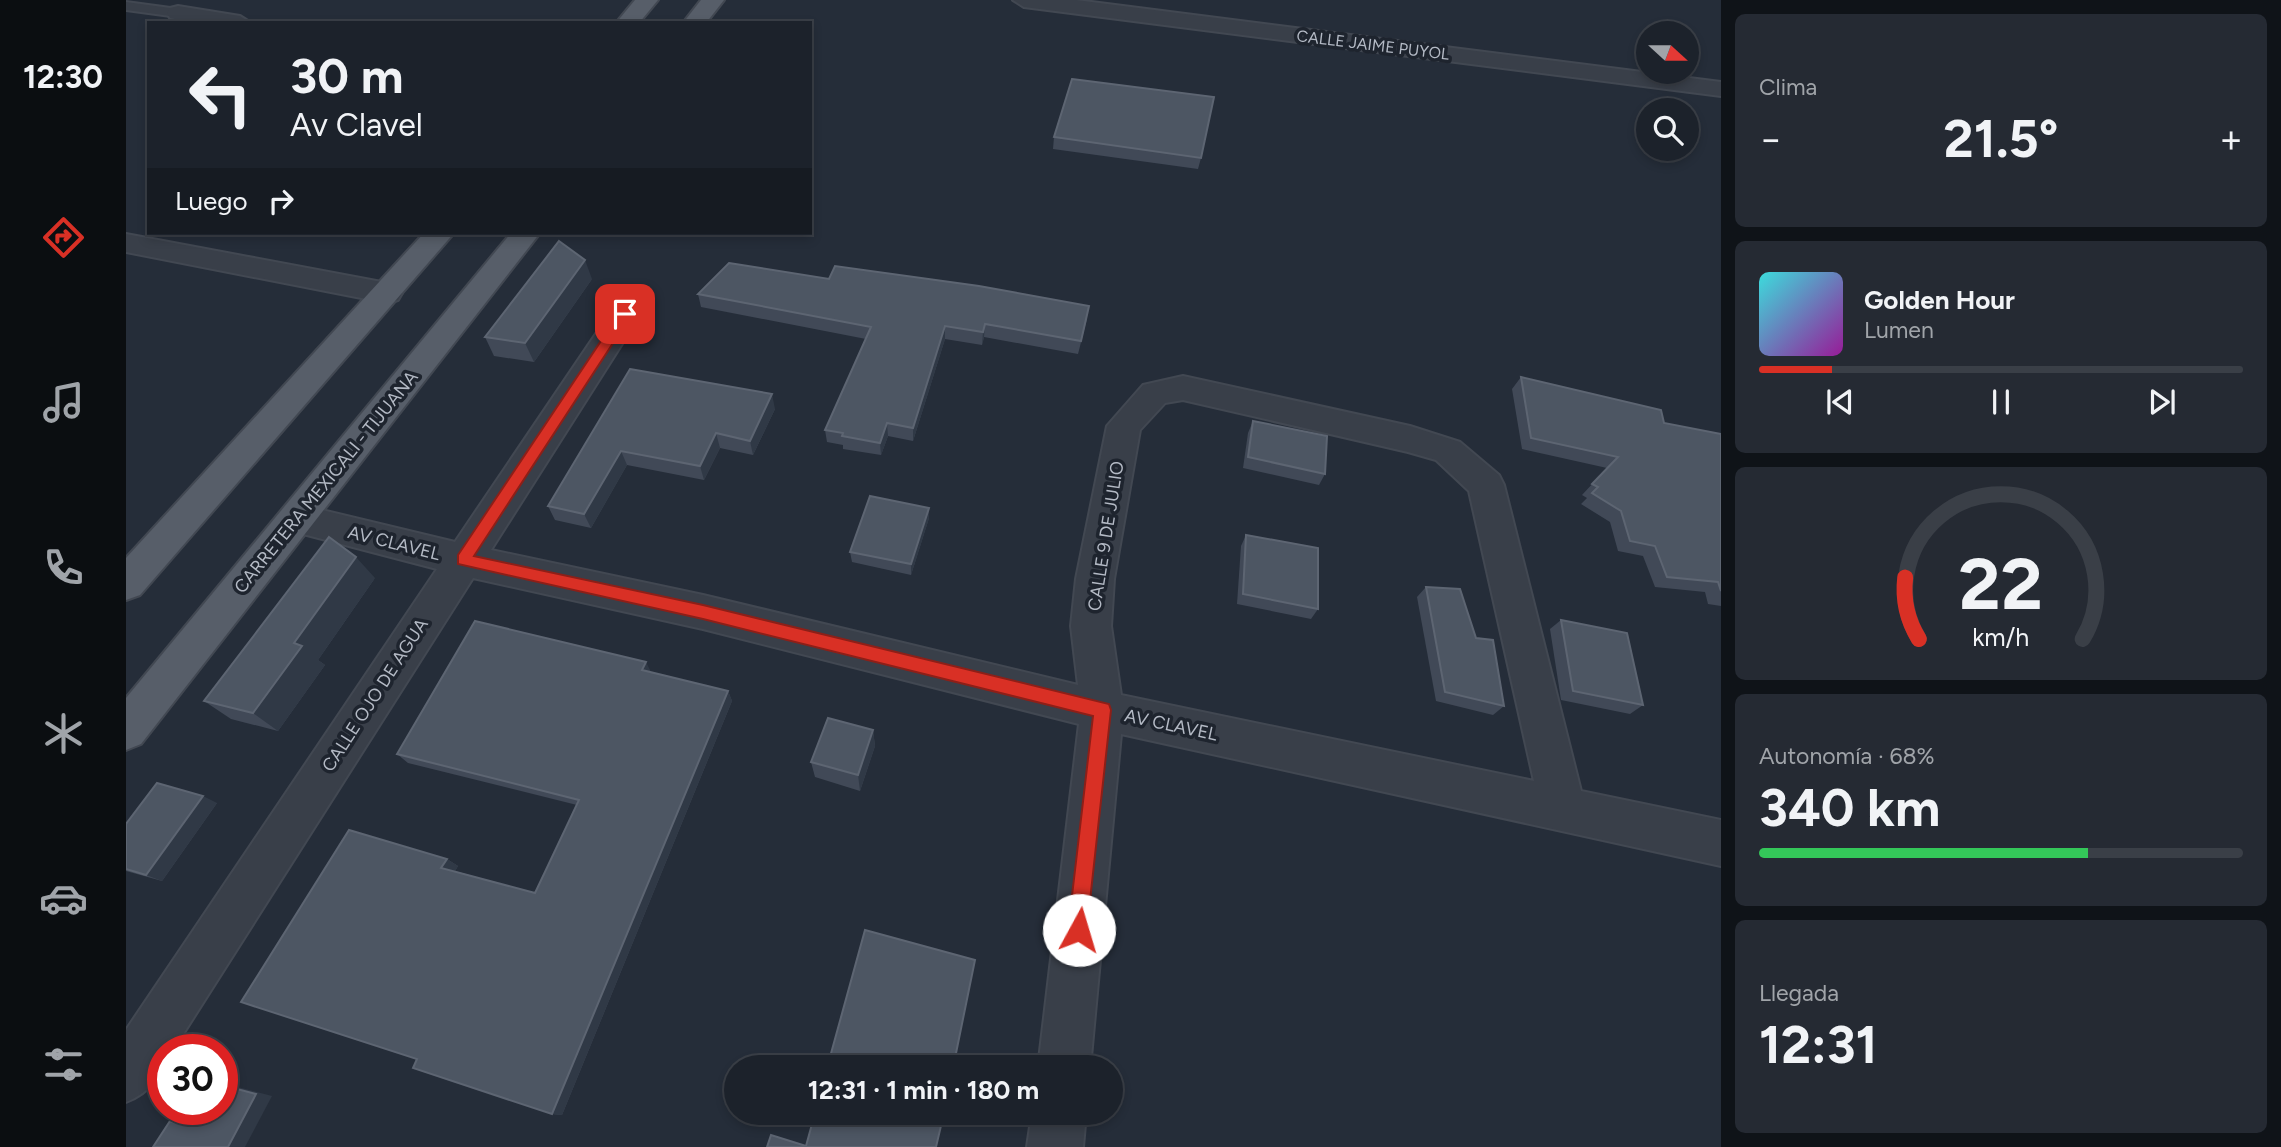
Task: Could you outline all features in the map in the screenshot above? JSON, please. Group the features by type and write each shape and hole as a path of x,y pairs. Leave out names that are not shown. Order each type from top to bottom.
{"main road":[{"path":"629,21 647,0"},
{"path":"696,21 713,0"},
{"path":"126,584 438,235"},
{"name":"CARRETERA MEXICALI - TIJUANA","path":"126,730 524,235"}],"street":[{"path":"178,13 197,0"},
{"name":"CALLE JAIME PUYOL","path":"1024,0 1721,89"},
{"path":"178,13 228,21"},
{"path":"126,243 387,293"},
{"name":"CALLE OJO DE AGUA","path":"126,1076 625,314"},
{"name":"CALLE 9 DE JULIO","path":"1065,1055 1102,710 1091,626 1095,579 1124,426 1155,393 1183,388 1410,439 1448,452 1486,485 1563,811"},
{"name":"AV CLAVEL","path":"297,519 463,560 703,612 1102,710 1721,843"},
{"path":"1055,1147 1058,1125"}],"lane":[{"path":"126,6 178,13"}],"building":[{"path":"1072,79 1214,97 1201,158 1054,137"},
{"path":"559,241 585,260 525,343 485,337"},
{"path":"729,263 829,279 835,266 979,286 1089,306 1081,341 985,324 983,332 945,326 913,428 887,423 880,443 825,430 871,327 698,294"},
{"path":"630,369 772,394 750,441 716,433 700,466 621,451 584,514 548,506"},
{"path":"1521,377 1661,410 1664,423 1721,434 1721,591 1718,582 1667,577 1655,546 1630,541 1621,511 1592,493 1598,487 1592,484 1618,457 1531,438"},
{"path":"1253,421 1327,436 1325,474 1248,457"},
{"path":"870,496 929,508 911,564 850,552"},
{"path":"1246,535 1318,548 1318,609 1243,594"},
{"path":"329,537 356,557 294,643 302,646 253,713 204,701"},
{"path":"1426,587 1460,589 1476,638 1493,640 1504,706 1445,692"},
{"path":"1561,620 1627,633 1643,705 1573,691"},
{"path":"475,621 646,662 642,670 728,691 552,1114 413,1068 417,1059 241,1002 349,830 447,859 441,868 535,893 579,800 397,754"},
{"path":"828,718 873,730 858,775 811,762"},
{"path":"157,783 203,796 146,875 126,869 126,824"},
{"path":"865,930 975,960 956,1055 831,1055"},
{"path":"238,1089 256,1094 228,1147 153,1147 167,1125 238,1125"},
{"path":"812,1125 941,1125 936,1147 767,1147 771,1135 806,1146"}],"route":[{"path":"625,314 463,560 703,612 1102,710 1079,930"}]}
